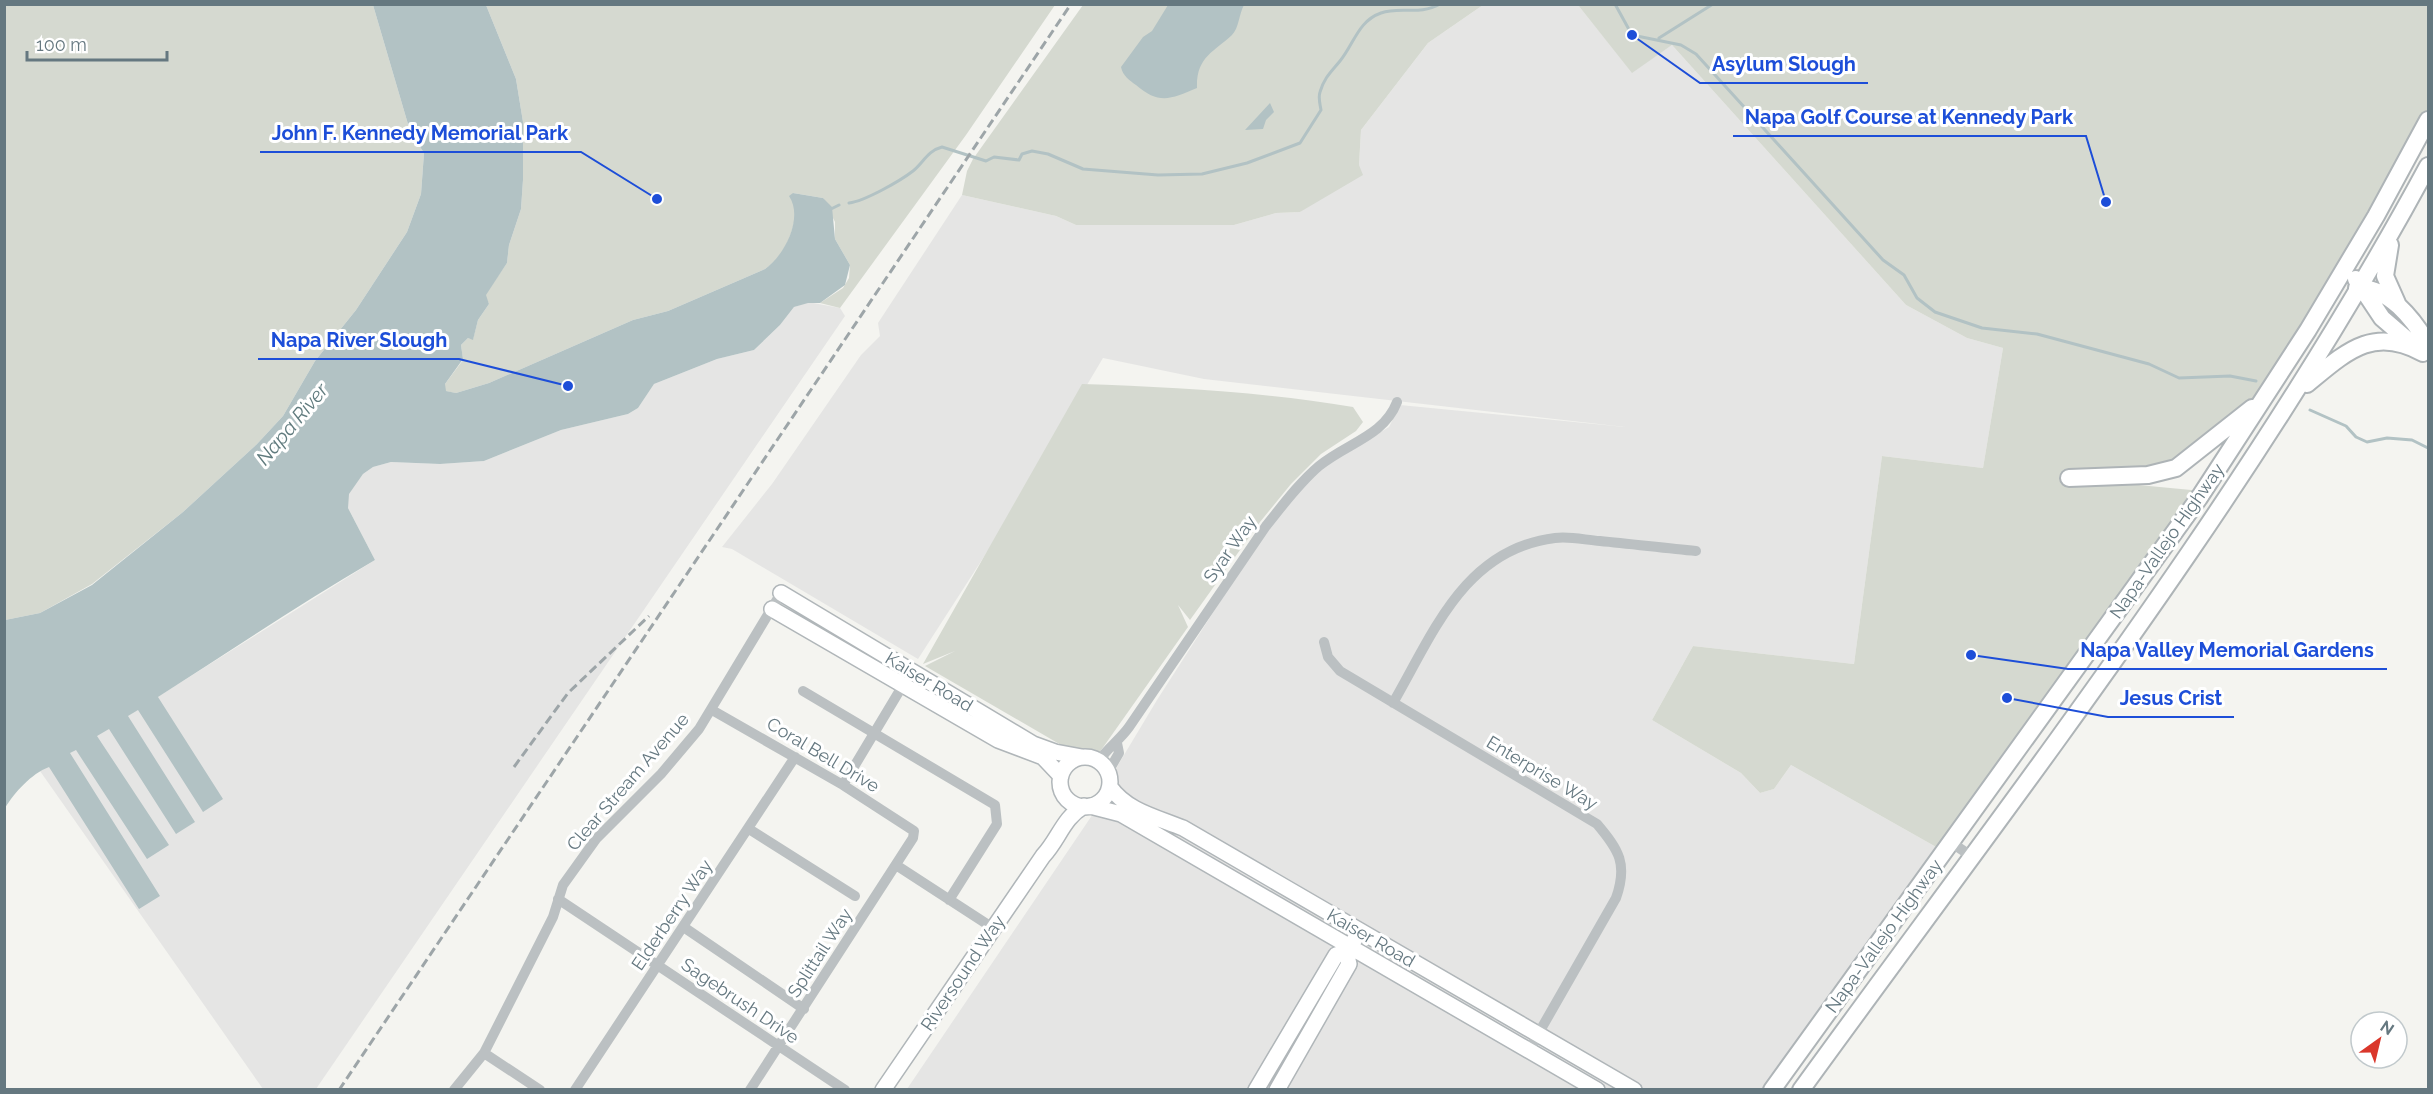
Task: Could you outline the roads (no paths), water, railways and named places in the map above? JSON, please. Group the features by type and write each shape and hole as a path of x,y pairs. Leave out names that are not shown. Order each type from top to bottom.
{"main road":[{"name":"Napa-Vallejo Highway","path":"1772,1089 1952,843 2203,492 2267,396 2327,298 2428,120"},
{"name":"Napa-Vallejo Highway","path":"1801,1089 2154,606 2231,494 2359,287 2428,166"},
{"path":"2395,226 2385,262 2385,276 2388,286 2427,351"},
{"path":"2355,251 2354,268 2359,287 2382,318 2427,351"},
{"path":"2327,298 2359,287 2388,298 2401,308"},
{"path":"2294,394 2341,357 2370,342 2396,340 2427,351"},
{"path":"2068,478 2148,475 2176,468 2267,396"}],"street":[{"name":"Syar Way","path":"1106,773 1108,747 1117,743 1287,499 1328,459 1383,425 1392,416 1397,402"},
{"path":"1393,703 1458,592 1476,573 1508,552 1544,540 1568,538 1696,551"},
{"name":"Clear Stream Avenue","path":"454,1089 484,1053 553,917 563,885 596,839 668,766 712,710 781,593"},
{"name":"Kaiser Road","path":"781,593 1033,744 1055,752 1082,757"},
{"name":"Kaiser Road","path":"772,609 902,687 998,740 1043,757 1061,782"},
{"name":"Enterprise Way","path":"1324,642 1328,657 1340,671 1597,824 1615,846 1622,876 1616,898 1529,1050"},
{"path":"843,785 876,734 912,671"},
{"path":"803,691 995,806 997,824 949,900"},
{"name":"Coral Bell Drive","path":"712,710 843,785 914,831"},
{"name":"Elderberry Way","path":"575,1089 685,928 795,757"},
{"path":"1082,757 1106,773 1103,799 1087,806 1070,801 1061,782 1070,762 1082,757"},
{"name":"Kaiser Road","path":"1106,773 1119,800 1131,808 1183,828 1359,932 1539,1032 1634,1089"},
{"name":"Riversound Way","path":"1043,856 1059,811 1061,782"},
{"name":"Kaiser Road","path":"1087,806 1121,814 1348,949 1597,1089"},
{"name":"Riversound Way","path":"883,1089 1058,837 1065,820 1087,806"},
{"path":"748,829 855,896"},
{"name":"Splittail Way","path":"750,1089 896,865 913,838 914,831"},
{"path":"1952,843 1971,856"},
{"path":"896,865 993,928"},
{"name":"Sagebrush Drive","path":"558,899 845,1089"},
{"path":"685,928 804,1009"},
{"path":"1256,1089 1336,955 1348,949 1359,932"},
{"path":"1277,1089 1349,964 1348,949"},
{"path":"484,1053 540,1089"}],"water":[{"name":"Napa River","path":"373,5 486,5 516,79 523,122 521,209 509,245 507,263 486,295 489,304 478,320 473,340 468,338 461,345 463,359 445,384 446,391 456,393 489,383 633,320 668,311 765,269 779,255 790,236 794,215 789,196 793,193 823,198 832,207 835,239 850,265 845,285 820,303 808,303 794,307 780,325 754,350 717,359 654,384 638,408 628,414 561,430 484,461 440,464 391,462 373,467 363,474 349,494 348,508 375,560 158,697 223,799 203,812 138,710 128,716 195,822 176,834 109,729 97,736 169,845 147,859 76,750 70,753 160,896 139,909 49,767 24,784 5,808 5,620 40,613 92,585 183,512 257,444 283,416 315,361 356,310 407,232 421,194 424,153 410,131"},
{"path":"1168,5 1244,5 1238,25 1232,35 1203,62 1197,78 1197,88 1180,95 1159,98 1144,91 1127,78 1121,67 1143,37 1152,31"},
{"path":"1270,103 1274,112 1266,120 1263,129 1245,130"}],"waterway":[{"path":"849,203 873,195 900,180 913,171 933,151 942,147 986,161 994,157 1019,160 1022,154 1032,151 1048,154 1083,169 1158,175 1202,174 1247,163 1300,143 1321,110 1319,96 1328,75 1367,21 1388,11 1425,9 1440,4"},
{"path":"1615,4 1632,35 1681,45 1696,54 1883,260 1904,275 1917,298 1935,312 1982,328 2037,334 2149,364 2179,378 2230,376 2256,381"},
{"path":"1659,38 1713,4"},
{"path":"831,209 839,205"},
{"path":"2310,410 2346,426 2356,437 2367,442 2387,438 2412,440 2428,448"}],"railway":[{"path":"339,1090 1071,4"},
{"path":"514,767 568,693 649,616"}],"place":[{"name":"Asylum Slough","path":"1632,35"},
{"name":"John F. Kennedy Memorial Park","path":"657,199"},
{"name":"Napa Golf Course at Kennedy Park","path":"2106,202"},
{"name":"Napa River Slough","path":"568,386"},
{"name":"Napa Valley Memorial Gardens","path":"1971,655"},
{"name":"Jesus Crist","path":"2007,698"}]}
